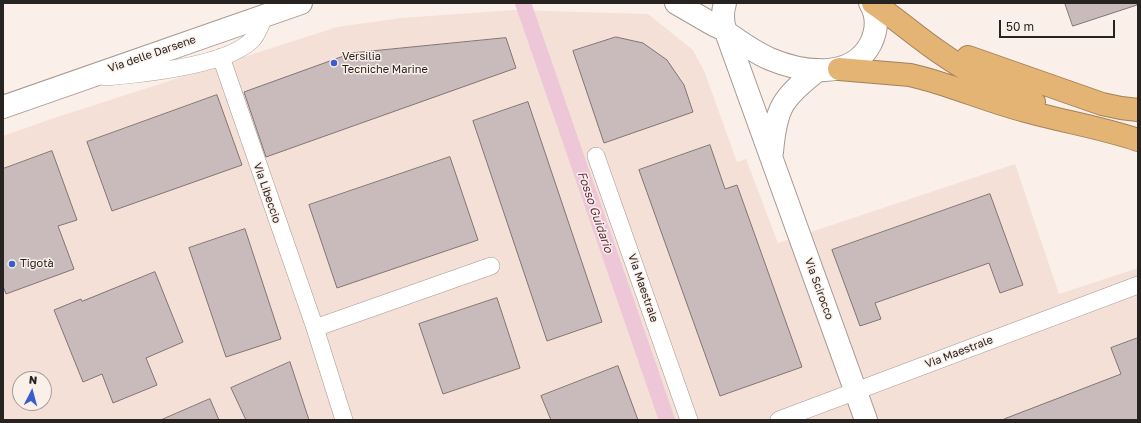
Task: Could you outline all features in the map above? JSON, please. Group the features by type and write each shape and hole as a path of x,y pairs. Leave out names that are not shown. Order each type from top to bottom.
{"highway":[{"path":"873,3 912,34 951,61 988,81 1090,126"},
{"path":"927,43 1102,104 1138,110"},
{"path":"839,69 922,78 1021,110 1090,126 1137,139"}],"street":[{"name":"Via delle Darsene","path":"3,107 301,3"},
{"path":"676,3 770,59 804,69 818,70 839,69 852,63 862,55 876,30 874,12 870,3"},
{"name":"Via Scirocco","path":"725,3 723,14 725,31 866,420"},
{"path":"83,78 148,73 220,58 244,48 254,38 265,15"},
{"name":"Via Libeccio","path":"220,58 315,328 344,420"},
{"name":"Via Scirocco","path":"771,158 774,130 781,106 798,86 818,70"},
{"name":"Via Maestrale","path":"596,156 689,420"},
{"path":"315,328 492,266"},
{"name":"Via Maestrale","path":"779,420 1138,285"}],"shaded area":[{"path":"514,10 648,14 693,50 705,73 737,162 746,159 778,243 1015,164 1059,294 1138,268 1138,420 3,420 3,136 54,118 337,27 401,18"}],"building":[{"path":"1065,3 1136,3 1137,5 1073,26"},
{"path":"616,37 643,43 667,60 684,85 693,112 604,143 573,51"},
{"path":"506,38 516,68 266,157 244,92 352,53"},
{"path":"217,95 242,165 112,211 87,142"},
{"path":"528,102 602,322 547,341 473,121"},
{"path":"710,145 725,189 737,185 802,367 720,396 639,170"},
{"path":"52,151 77,220 58,226 74,269 6,294 3,286 3,169"},
{"path":"450,157 478,240 337,288 309,205"},
{"path":"990,194 1023,285 1000,293 989,263 875,303 881,319 860,326 832,250"},
{"path":"245,229 281,339 226,357 189,248"},
{"path":"155,272 183,342 146,358 157,385 113,403 102,374 83,382 54,310 81,299 82,301"},
{"path":"497,298 520,368 443,394 419,324"},
{"path":"1138,338 1138,420 1004,420 1121,374 1111,348"},
{"path":"290,362 309,420 246,420 231,388"},
{"path":"618,366 638,420 551,420 541,396"},
{"path":"210,399 219,420 161,420"}],"waterway":[{"name":"Fosso Guidario","path":"523,3 667,420"}],"place":[{"name":"Versilia Tecniche Marine","path":"334,63"},
{"name":"Tigotà","path":"12,264"}]}
